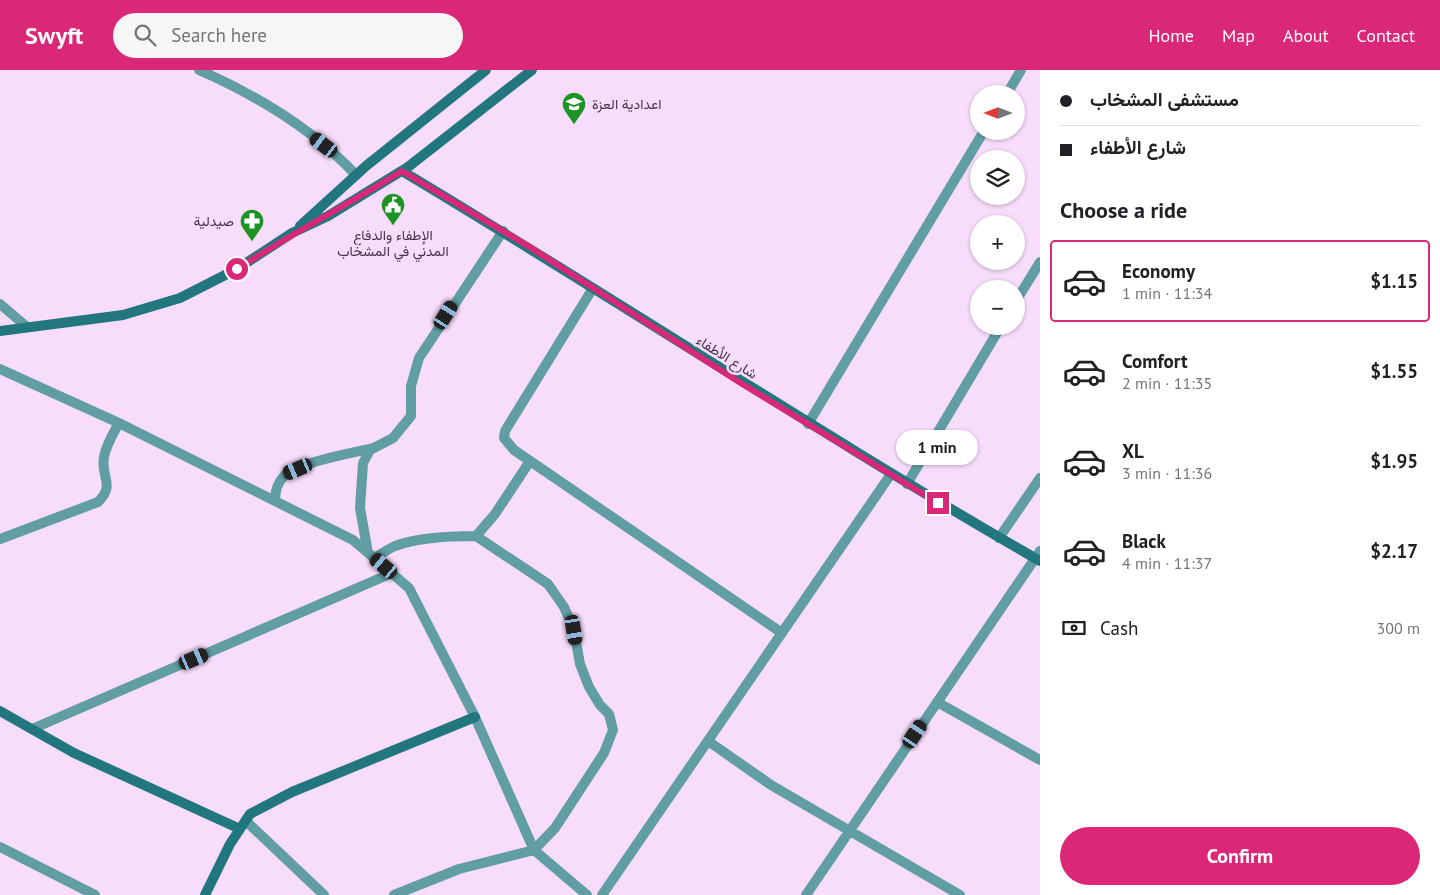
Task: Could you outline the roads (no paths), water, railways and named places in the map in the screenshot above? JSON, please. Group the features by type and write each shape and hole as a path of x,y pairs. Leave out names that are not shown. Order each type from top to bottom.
{"street":[{"path":"199,70 217,73 271,106 338,155 356,175"},
{"path":"292,233 356,175 486,70"},
{"path":"0,331 123,314 180,298 237,269 292,233 328,216 402,171 532,70"},
{"path":"1012,85 1021,70"},
{"path":"808,424 979,140"},
{"name":"شارع الأطفاء","path":"402,171 502,231 808,424 999,538 1038,557"},
{"path":"371,556 360,508 363,462 370,450 393,438 411,416 411,386 419,358 502,231"},
{"path":"1025,286 1040,262"},
{"path":"593,288 505,431 504,438 507,443 530,461 782,633"},
{"path":"0,304 27,327"},
{"path":"907,484 996,335"},
{"path":"0,369 119,423 353,540 409,588 475,717 534,850 587,895"},
{"path":"0,539 98,502 108,489 103,459 119,423"},
{"path":"274,501 275,490 285,474 311,463 375,448"},
{"path":"476,536 495,514 530,461"},
{"path":"602,895 891,474"},
{"path":"999,538 1040,478"},
{"path":"371,556 394,546 420,540 476,536 548,584 564,607 574,630 580,664 589,687 600,705 609,714 613,730 604,754 561,820 534,850 459,869 412,892 394,895"},
{"path":"806,895 1038,557"},
{"path":"32,729 392,573"},
{"path":"937,702 1040,760"},
{"path":"0,711 74,753 243,825 324,895"},
{"path":"205,895 230,844 250,814 292,792 475,717"},
{"path":"708,741 771,785 960,895"},
{"path":"0,847 95,895"}],"place":[{"name":"اعدادية العزة","path":"574,125"},
{"name":"الإطفاء والدفاع المدني في المشخاب","path":"393,226"},
{"name":"صيدلية","path":"252,242"}]}
